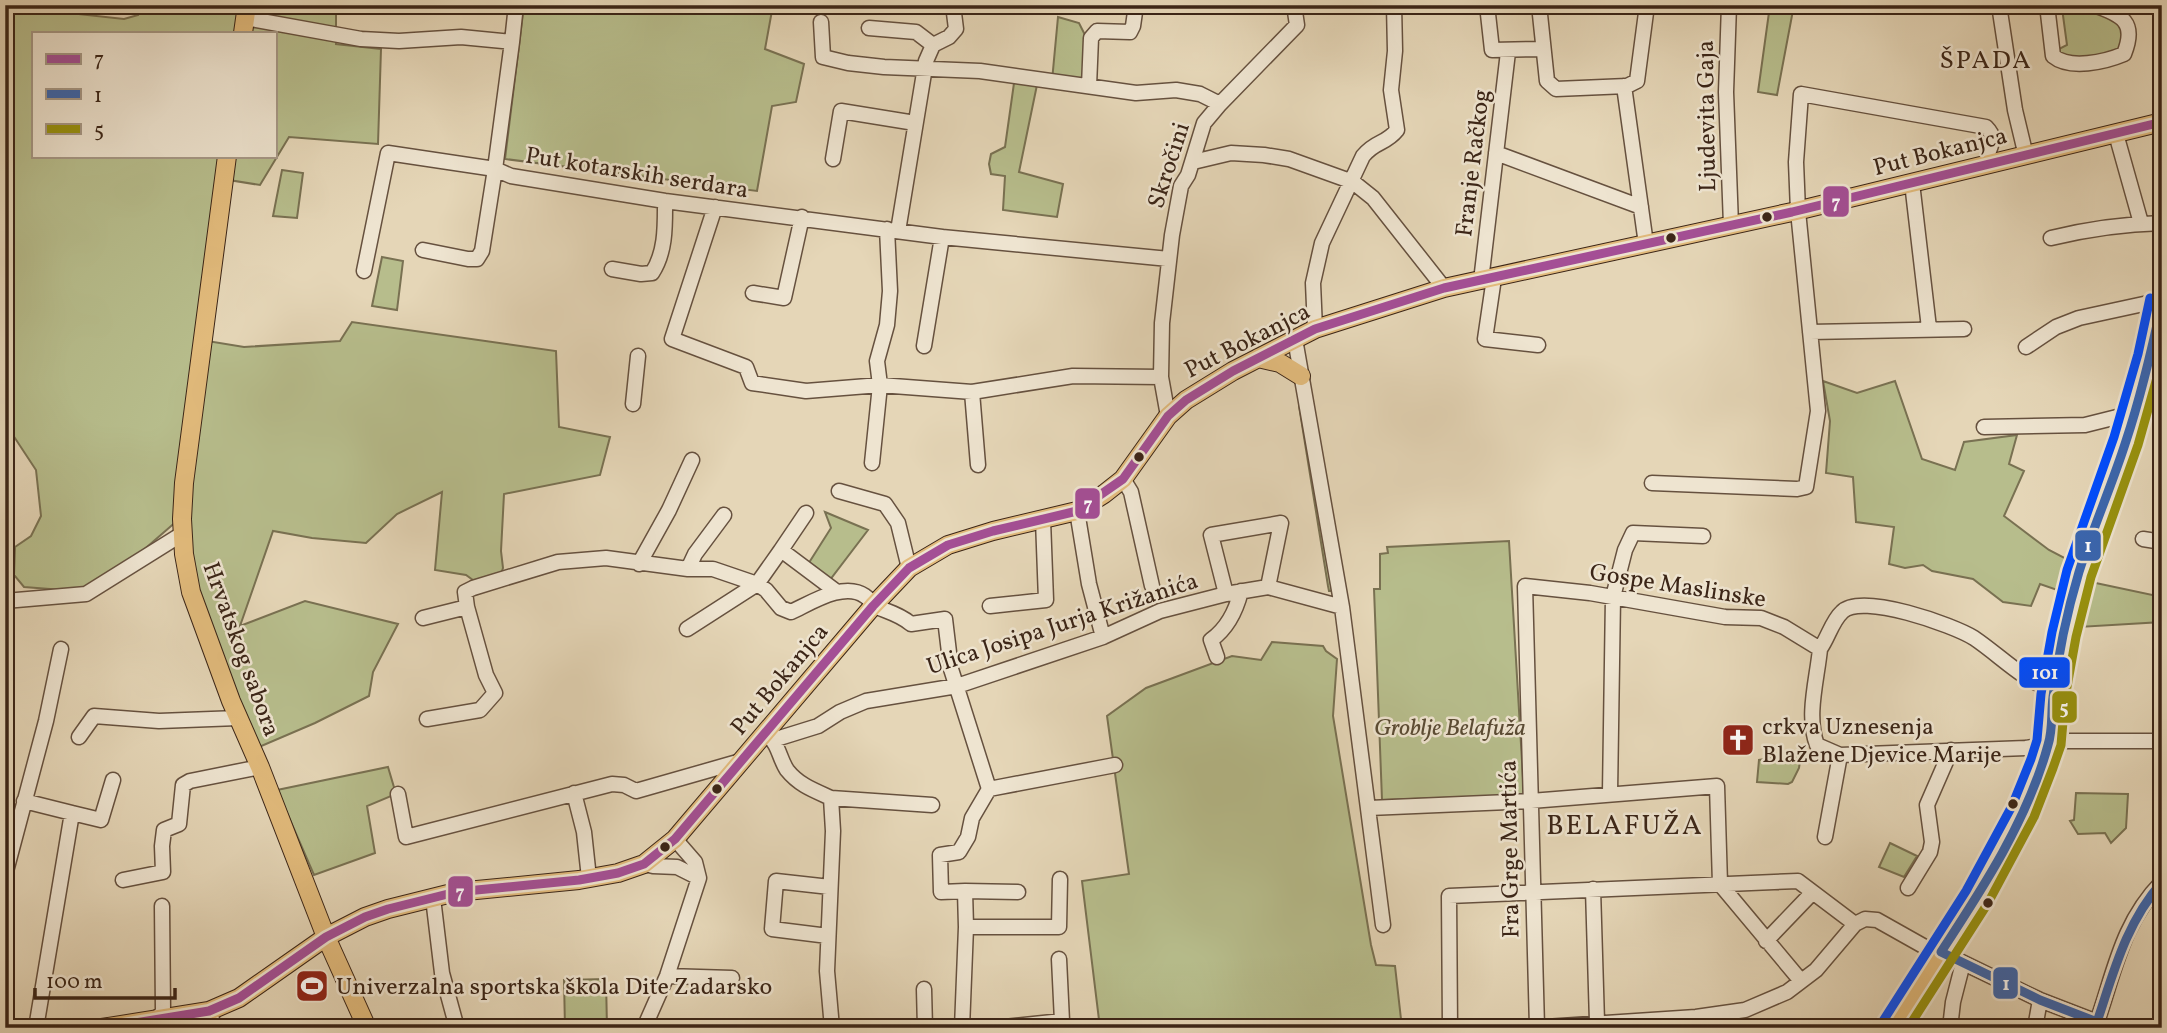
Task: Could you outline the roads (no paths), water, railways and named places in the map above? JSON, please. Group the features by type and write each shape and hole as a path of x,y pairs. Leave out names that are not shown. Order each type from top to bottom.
{"main road":[{"name":"Put Bokanjca","path":"102,1028 212,1019 326,937 365,917 456,892 589,878 618,873 644,864 675,839 741,761 769,737 873,606 909,568 948,545 1077,511 1123,479 1168,416 1185,400 1315,329 1444,288 1798,211 2162,122"},
{"path":"2140,128 2162,137"},
{"name":"Hrvatskog sabora","path":"227,158 188,445 184,483 184,554 191,592 238,718 260,767 326,937 367,1028"},
{"path":"1893,1028 1913,1000 2007,845 2049,743 2054,691 2064,634 2079,573 2126,441 2150,357 2162,301"},
{"path":"1258,358 1280,363 1301,376"}],"street":[{"name":"Put kotarskih serdara","path":"516,5 495,169 511,176 665,201 942,237 1169,260"},
{"path":"872,463 880,385 877,361 887,325 892,230 926,61 933,45 950,37 956,29 953,5"},
{"path":"1089,86 1091,38 1097,31 1130,32 1136,5"},
{"name":"Skročini","path":"1168,416 1161,377 1162,323 1181,186 1193,162 1204,123 1297,25 1294,5"},
{"path":"1315,329 1313,283 1322,243 1363,156 1372,146 1390,140 1397,130 1391,90 1395,51 1394,5"},
{"path":"1487,5 1492,50 1508,52 1544,49"},
{"path":"1539,5 1547,81 1556,89 1624,86 1637,81 1647,5"},
{"name":"Ljudevita Gaja","path":"1728,5 1726,100 1731,226"},
{"path":"1999,5 2015,110 2026,156"},
{"path":"2047,5 2053,56 2060,62 2073,64 2111,60 2124,54 2129,42 2129,28 2123,18 2094,5"},
{"path":"245,19 361,39 399,41 461,37 512,42"},
{"path":"821,22 823,57 848,63 925,70 980,71 1136,93 1176,90 1200,94 1220,104"},
{"path":"869,28 916,33 933,45"},
{"name":"Franje Račkog","path":"1508,52 1496,153 1485,339 1538,345"},
{"path":"1624,86 1646,244"},
{"path":"1652,483 1797,489 1806,486 1818,411 1798,211 1796,162 1801,94 1986,127 1994,140 1989,151"},
{"path":"833,159 841,111 915,123"},
{"path":"2116,134 2141,223"},
{"path":"364,271 388,153 495,169 485,241 477,259 423,250"},
{"path":"1193,162 1231,153 1264,155 1289,159 1353,182 1373,198 1444,288"},
{"path":"1496,153 1641,207"},
{"path":"1912,183 1929,328"},
{"path":"612,269 652,273 658,264 665,232 665,201"},
{"path":"715,208 671,339 746,367 752,383 806,391 880,385 972,392 1073,376 1161,377"},
{"path":"753,293 784,298 802,217"},
{"path":"2050,238 2091,228 2162,223"},
{"path":"924,346 942,237"},
{"path":"2026,346 2056,327 2079,318 2162,301"},
{"path":"1810,332 1964,329"},
{"path":"1295,339 1369,808 1383,925"},
{"path":"633,404 638,356"},
{"path":"972,392 978,465"},
{"path":"1984,427 2085,425 2133,413"},
{"path":"639,564 669,510 692,460"},
{"path":"1123,479 1131,492 1152,586"},
{"path":"839,491 885,504 898,523 909,568"},
{"path":"1077,511 1089,584 1102,637"},
{"path":"687,629 757,584 806,513"},
{"path":"688,569 695,554 724,515"},
{"path":"990,606 1046,600 1043,520"},
{"path":"1226,594 1211,535 1281,523 1268,587"},
{"name":"Gospe Maslinske","path":"1613,597 1625,550 1633,533 1703,536"},
{"path":"5,601 86,594 183,534"},
{"path":"2143,539 2162,542"},
{"path":"781,550 837,592"},
{"path":"427,719 480,710 495,693 486,675 465,592 473,587 558,562 606,558 639,564 713,569 757,584 782,608 791,612 837,592 850,591 864,595 873,606 902,616 911,624 945,619 951,669 989,789 972,818 968,837 959,852 940,855 941,892 1018,892"},
{"name":"Gospe Maslinske","path":"1525,586 1613,597 1725,617 1761,618 1784,627 1820,649"},
{"name":"Fra Grge Martića","path":"1525,586 1537,1027"},
{"name":"Ulica Josipa Jurja Križanića","path":"769,737 818,726 840,712 866,701 957,686 1102,637 1160,611 1226,594 1268,587 1335,605"},
{"path":"1217,657 1211,640 1221,633 1231,619 1241,591"},
{"path":"1610,793 1613,597"},
{"path":"2054,691 2020,675 1974,638 1956,628 1875,606 1858,604 1843,610 1820,649 1812,724 1814,738 1816,746 1840,755 2026,748 2064,741 2162,741"},
{"path":"423,618 467,607"},
{"path":"5,875 46,721 61,649"},
{"path":"79,737 94,716 159,721 238,718"},
{"path":"769,737 786,769 803,786 831,797 932,805"},
{"path":"1908,888 1930,852 1932,842 1927,804 1951,750"},
{"path":"1825,837 1840,755"},
{"path":"398,794 407,837 612,784 624,785 636,791 741,761"},
{"path":"989,789 1115,765"},
{"path":"122,880 163,873 164,830 179,824 183,785 190,781 260,767"},
{"path":"24,801 101,820 113,780"},
{"path":"1369,808 1531,801 1717,786 1720,884 1801,981"},
{"path":"574,793 584,832 589,878"},
{"path":"831,797 833,831 827,971 832,1028"},
{"path":"36,1028 72,813"},
{"path":"644,1028 667,976 699,878 695,862 675,839"},
{"path":"644,864 677,867 699,878"},
{"path":"966,927 1059,927 1060,879"},
{"path":"828,936 772,929 776,881 830,887"},
{"path":"1450,1028 1449,896 1798,881 1855,924"},
{"path":"1530,1028 1696,1017 1745,1010 1787,992 1816,970 1855,924 1865,919 1877,920 1925,947 2098,1025 2125,934 2147,898 2162,882"},
{"path":"1593,889 1597,1022"},
{"path":"962,1028 965,891"},
{"path":"1766,941 1812,893"},
{"path":"433,898 442,973 457,1028"},
{"path":"155,1024 163,1012 162,906"},
{"path":"995,1028 1062,1021 1059,959"},
{"path":"1950,1028 1953,1002 1963,963"},
{"path":"667,976 732,978"},
{"path":"924,989 925,1028"},
{"path":"2035,1028 2040,1000"}],"place":[{"name":"crkva Uznesenja Blažene Djevice Marije","path":"1738,740"},
{"name":"Univerzalna sportska škola Dite Zadarsko","path":"312,986"}],"district":[{"name":"ŠPADA","path":"1986,59"},
{"name":"BELAFUŽA","path":"1625,824"}],"park label":[{"name":"Groblje Belafuža","path":"1450,727"}]}
